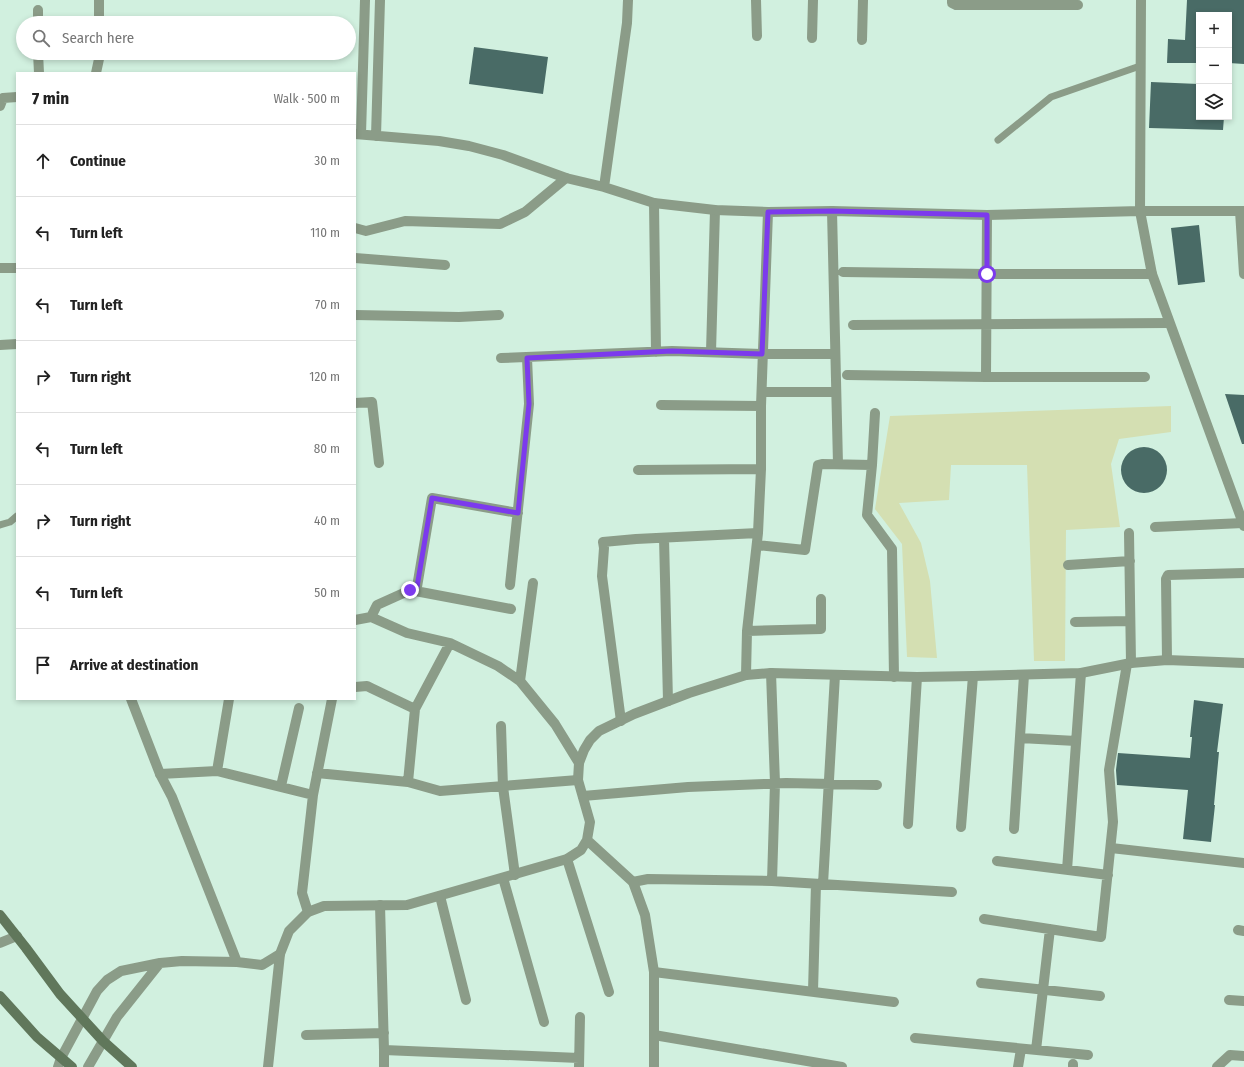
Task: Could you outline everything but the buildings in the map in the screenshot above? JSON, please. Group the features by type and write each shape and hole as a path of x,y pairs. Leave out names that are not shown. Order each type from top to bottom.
{"main road":[{"path":"0,914 60,994 103,1041 132,1067"},
{"path":"0,996 60,1062 72,1067"}],"street":[{"path":"99,0 99,16"},
{"path":"365,0 358,134 439,141 469,146 503,155 566,178 604,187 654,203 715,210 987,215 1140,211 1242,211 1244,274"},
{"path":"376,136 380,0"},
{"path":"604,187 627,23 628,0"},
{"path":"756,0 757,36"},
{"path":"812,38 813,0"},
{"path":"862,40 863,0"},
{"path":"952,0 952,3 956,5 995,2 1078,5"},
{"path":"1141,0 1140,211 1152,274 1244,524 1155,527"},
{"path":"38,10 38,16"},
{"path":"38,60 39,72"},
{"path":"96,72 99,60"},
{"path":"0,106 4,98 16,98"},
{"path":"356,228 366,231 405,221 500,224 525,212 566,178"},
{"path":"654,203 656,352"},
{"path":"711,352 715,210"},
{"path":"832,211 838,464"},
{"path":"746,675 747,631 758,533 762,354 768,212"},
{"path":"986,377 987,215"},
{"path":"356,258 445,265"},
{"path":"0,268 16,268"},
{"path":"843,272 1152,274"},
{"path":"356,315 459,317 499,315"},
{"path":"853,325 1169,323"},
{"path":"0,345 16,344"},
{"path":"501,358 672,351 762,354 835,354"},
{"path":"510,585 529,404 527,358"},
{"path":"847,375 1146,377"},
{"path":"762,392 836,392"},
{"path":"356,403 372,402 379,463"},
{"path":"661,405 761,406"},
{"path":"875,413 867,515 892,550 894,676"},
{"path":"757,545 805,550 816,468 818,465 872,465"},
{"path":"638,470 760,469"},
{"path":"371,617 377,605 417,587 432,498 518,513"},
{"path":"621,721 602,576 603,542 758,533"},
{"path":"984,919 1101,937 1114,822 1109,770 1129,664 1129,533"},
{"path":"664,538 668,701"},
{"path":"1068,565 1130,561"},
{"path":"1167,660 1166,578 1168,575 1244,573"},
{"path":"520,681 533,583"},
{"path":"410,590 511,609"},
{"path":"747,631 821,629 821,599"},
{"path":"356,620 371,617 406,633 450,643 498,666 520,681 555,724 579,763"},
{"path":"1075,622 1130,621"},
{"path":"408,782 415,709 450,643"},
{"path":"268,1067 280,954 289,931 308,912 324,906 407,905 567,859 581,850 587,840 590,822 578,780 579,763 584,750 590,740 599,731 634,714 689,693 746,675 771,673 917,677 1024,675 1081,673 1129,664 1167,660 1244,663"},
{"path":"771,673 775,783 772,882"},
{"path":"1067,870 1081,673"},
{"path":"813,991 820,884 830,783 835,675"},
{"path":"1014,829 1024,675"},
{"path":"961,827 972,676"},
{"path":"908,824 917,677"},
{"path":"356,686 367,686 415,709"},
{"path":"132,700 160,774 172,797 237,962"},
{"path":"217,771 229,700"},
{"path":"308,912 302,894 313,795 332,700"},
{"path":"281,786 299,708"},
{"path":"502,726 503,787 515,875"},
{"path":"1020,738 1076,741"},
{"path":"160,774 217,771 313,795"},
{"path":"318,773 408,782 440,791 578,780"},
{"path":"583,796 688,787 775,783 830,783 877,786"},
{"path":"587,840 633,882 645,915 654,972 654,1067"},
{"path":"1111,848 1244,863"},
{"path":"567,859 609,992"},
{"path":"997,861 1108,875"},
{"path":"503,878 544,1022"},
{"path":"633,882 648,879 772,882 952,892"},
{"path":"440,896 466,1000"},
{"path":"380,905 384,1067"},
{"path":"1036,1050 1050,929"},
{"path":"0,943 17,936"},
{"path":"60,1062 97,991 107,980 121,971 160,962 182,961 237,962 262,965 280,954"},
{"path":"88,1067 117,1017 160,962"},
{"path":"654,972 894,1002"},
{"path":"982,983 1100,996"},
{"path":"1229,1000 1244,1001"},
{"path":"384,1050 579,1063 580,1017"},
{"path":"306,1035 384,1033"},
{"path":"654,1035 842,1067"},
{"path":"915,1038 1088,1055"},
{"path":"1018,1067 1021,1049"},
{"path":"1217,1067 1230,1055 1244,1056"}],"lane":[{"path":"998,140 1051,97 1140,66"},
{"path":"0,525 10,522 16,517"}],"green space":[{"path":"1171,406 1171,432 1119,439 1111,464 1120,527 1066,530 1065,661 1034,661 1027,465 951,465 949,500 899,503 921,543 930,581 937,658 907,657 902,544 875,509 890,416"}],"route":[{"path":"410,590 417,587 432,498 518,513 529,404 527,358 672,351 762,354 768,212 832,211 987,215 987,274"}]}
